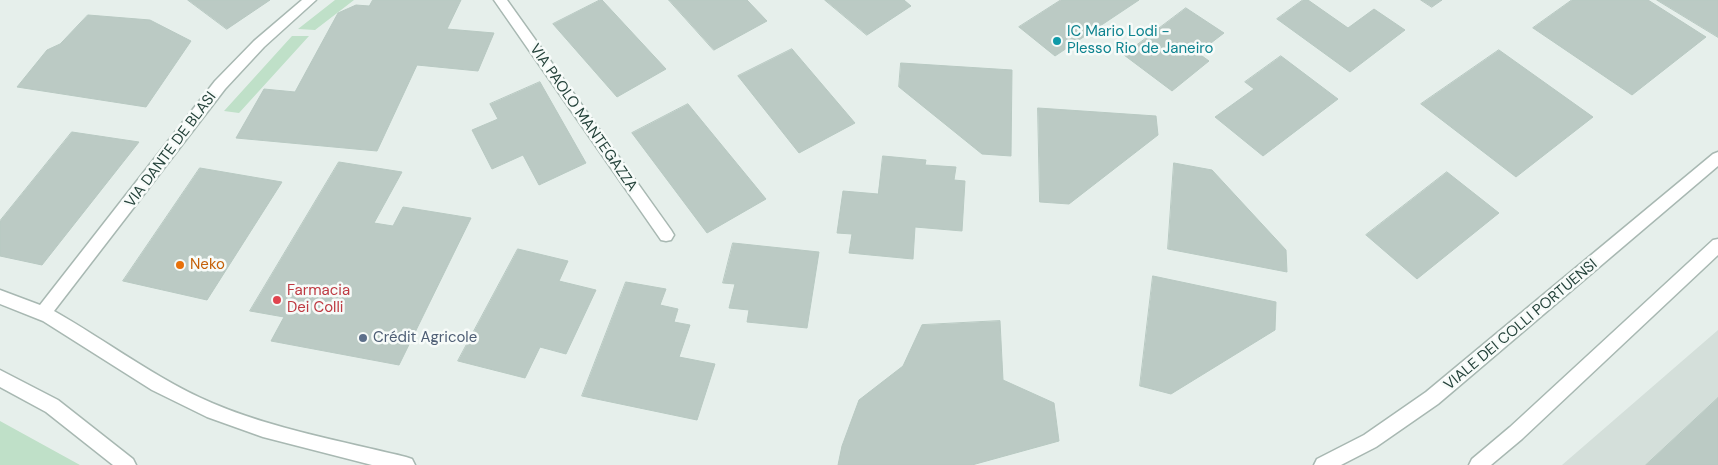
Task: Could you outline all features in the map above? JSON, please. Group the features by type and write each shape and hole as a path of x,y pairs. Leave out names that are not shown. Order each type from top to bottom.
{"street":[{"name":"VIA DANTE DE BLASI","path":"44,312 220,85 259,44 310,0"},
{"name":"VIA PAOLO MANTEGAZZA","path":"500,0 666,235"},
{"name":"VIALE DEI COLLI PORTUENSI","path":"1324,465 1370,441 1432,398 1714,168"},
{"path":"1478,465 1516,433 1718,245"},
{"path":"0,297 44,312 190,401 262,428 399,464"},
{"path":"0,378 52,406 126,465"}],"shaded area":[{"path":"1718,330 1718,465 1562,465"}],"green space":[{"path":"335,0 354,0 315,30 298,29"},
{"path":"292,36 309,36 239,113 224,111"},
{"path":"0,421 80,465 0,465"}],"building":[{"path":"188,0 270,0 227,29"},
{"path":"373,0 461,0 447,29 494,33 478,71 417,65 377,151 236,138 264,89 295,92 338,13 356,5 369,6"},
{"path":"600,0 666,69 617,97 553,24"},
{"path":"669,0 747,0 767,21 714,50"},
{"path":"825,0 904,0 911,6 867,35"},
{"name":"IC Mario Lodi - Plesso Rio de Janeiro","path":"1061,0 1139,0 1055,56 1019,27"},
{"path":"1303,0 1308,0 1348,28 1374,9 1405,30 1350,72 1277,19"},
{"path":"1421,0 1442,0 1432,7"},
{"path":"1572,0 1648,0 1706,37 1632,95 1533,28"},
{"path":"1657,0 1718,0 1718,37"},
{"path":"1186,8 1224,33 1198,53 1209,61 1172,91 1124,55"},
{"path":"88,15 150,20 191,41 146,107 17,87 47,50 60,44"},
{"path":"792,49 855,123 799,153 738,76"},
{"path":"1499,50 1593,117 1516,177 1421,104"},
{"path":"1281,56 1338,99 1263,156 1215,117 1254,89 1245,82"},
{"path":"901,63 1012,70 1011,156 982,154 899,87"},
{"path":"540,82 586,163 539,185 523,155 492,169 472,130 498,119 490,104"},
{"path":"688,104 766,199 707,233 632,133"},
{"path":"1038,108 1156,116 1158,135 1069,204 1040,202"},
{"path":"72,132 139,142 42,265 0,256 0,221"},
{"path":"883,156 926,160 925,165 956,167 954,180 965,181 962,231 915,227 913,259 849,253 852,234 837,233 843,191 878,194"},
{"path":"339,162 402,172 374,223 393,226 403,207 471,218 399,365 271,341 284,317 250,311"},
{"path":"1174,163 1212,170 1286,250 1287,272 1168,249"},
{"path":"200,168 282,182 207,300 123,281"},
{"path":"1447,172 1499,213 1417,279 1366,235"},
{"path":"733,243 819,252 807,328 747,322 749,310 729,308 735,284 723,283"},
{"path":"518,249 568,261 559,281 596,290 566,354 540,347 525,378 458,361"},
{"path":"1153,276 1276,302 1275,330 1171,394 1140,386"},
{"path":"626,282 666,289 660,305 678,309 674,322 690,325 679,357 715,364 697,420 582,396"},
{"path":"1000,321 1003,380 1054,403 1059,441 972,465 838,465 842,446 859,400 903,366 922,325"},
{"path":"1718,398 1718,465 1646,465"}],"place":[{"name":"IC Mario Lodi - Plesso Rio de Janeiro","path":"1057,41"},
{"name":"Neko","path":"180,265"},
{"name":"Farmacia Dei Colli","path":"277,300"},
{"name":"Crédit Agricole","path":"363,338"}]}
